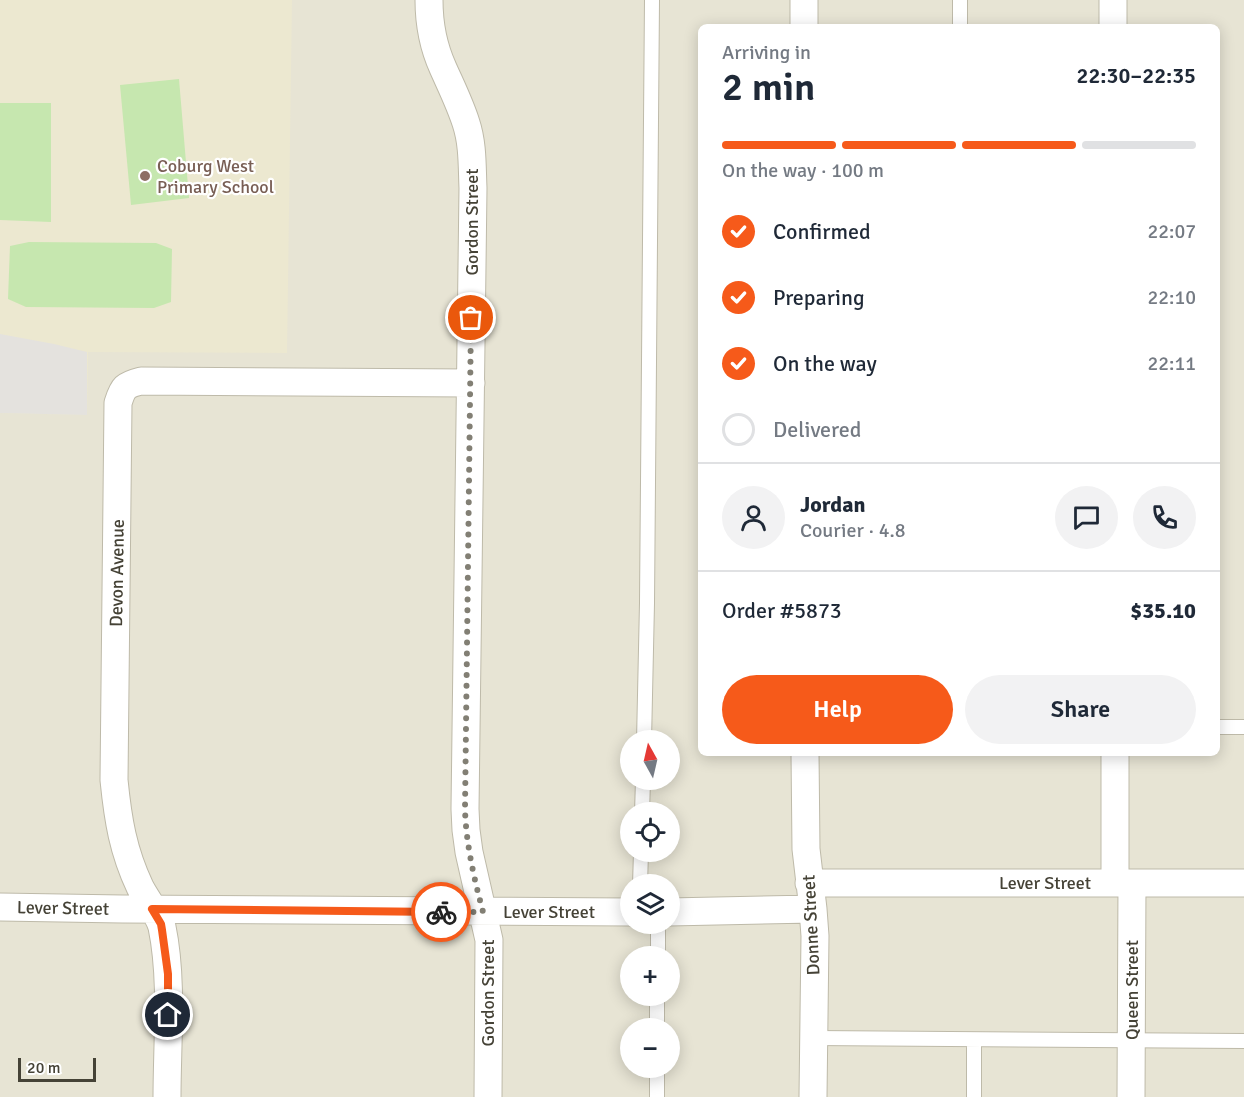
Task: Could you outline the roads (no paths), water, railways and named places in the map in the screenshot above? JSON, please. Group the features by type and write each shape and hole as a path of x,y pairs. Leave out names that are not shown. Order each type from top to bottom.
{"street":[{"name":"Gordon Street","path":"429,0 432,34 442,66 464,118 471,146 473,188 465,809 469,852 489,940 488,1097"},
{"path":"804,0 804,24"},
{"path":"1113,0 1113,24"},
{"name":"Devon Avenue","path":"167,1097 168,974 161,924 140,888 127,856 120,833 114,780 118,403 121,393 125,386 141,381 471,383"},
{"name":"Donne Street","path":"805,756 806,849 815,936 813,1097"},
{"name":"Queen Street","path":"1115,756 1124,883 1131,1040 1131,1097"},
{"name":"Lever Street","path":"680,911 811,896 1124,883 1244,883"},
{"name":"Lever Street","path":"0,907 620,912"}],"lane":[{"path":"644,730 652,0"},
{"path":"960,0 960,24"},
{"path":"1220,728 1244,727"},
{"path":"813,1038 1244,1041"},
{"path":"974,1040 974,1097"},
{"path":"657,1078 657,1097"}],"place":[{"name":"Coburg West Primary School","path":"145,176"}]}
